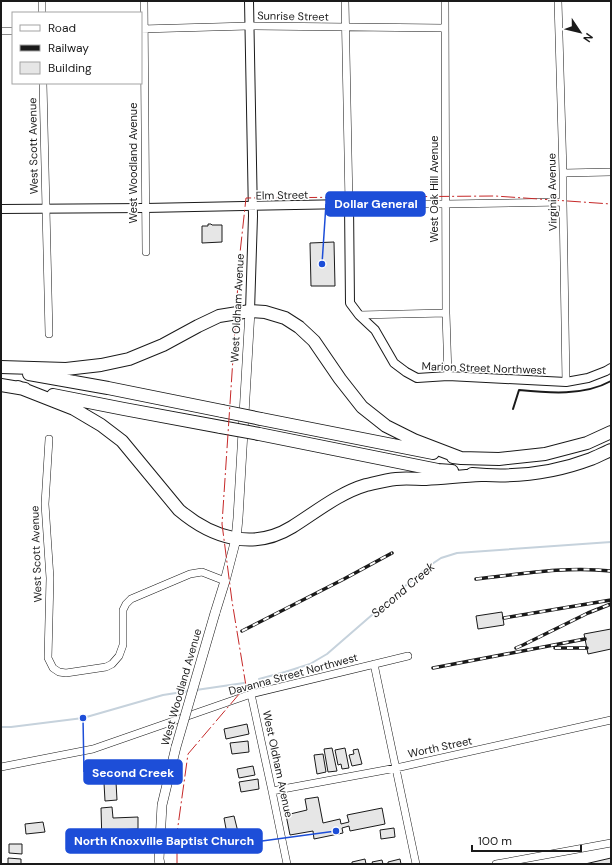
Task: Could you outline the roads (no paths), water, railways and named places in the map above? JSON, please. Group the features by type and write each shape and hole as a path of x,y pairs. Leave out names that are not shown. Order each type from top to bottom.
{"highway":[{"path":"1,368 66,369 101,365 129,359 163,345 219,316 250,311 265,312 284,318 299,327 314,341 340,379 362,407 386,426 414,440 461,458"},
{"path":"1,368 461,458 500,459 545,454 587,443 611,432"},
{"path":"1,385 438,470 481,474"},
{"path":"18,388 74,409 101,425 122,441 178,510 198,525 236,539 264,539 275,535 291,528 336,498 365,486 395,479 426,479 481,474 522,474 554,470 591,459 611,450"}],"main road":[{"name":"West Oldham Avenue","path":"215,613 236,539 250,311"},
{"name":"West Woodland Avenue","path":"160,864 162,806 176,747 215,613"}],"street":[{"path":"42,1 42,12"},
{"name":"West Woodland Avenue","path":"144,1 143,29 146,252"},
{"name":"West Oldham Avenue","path":"249,1 252,206 250,311"},
{"path":"345,1 349,204"},
{"name":"West Oak Hill Avenue","path":"445,1 446,313 448,376"},
{"name":"Virginia Avenue","path":"558,1 564,173 563,202 566,382"},
{"name":"Sunrise Street","path":"143,29 249,26 445,28"},
{"path":"1,31 12,31"},
{"name":"West Scott Avenue","path":"43,84 48,334"},
{"path":"564,173 611,172"},
{"name":"Elm Street","path":"1,209 563,202"},
{"name":"Marion Street Northwest","path":"349,204 350,303 358,315 375,330 394,363 406,372 417,378 448,376 566,382 588,378 611,368"},
{"path":"358,315 446,313"},
{"name":"West Scott Avenue","path":"49,439 46,504 50,578 48,658 53,668 59,672 66,673 106,667 112,664 119,656 123,645 123,610 131,599 190,574 202,572 225,580"},
{"name":"Davanna Street Northwest","path":"1,767 93,749 251,694 408,656"},
{"path":"374,664 416,864"},
{"name":"West Oldham Avenue","path":"251,694 287,864"},
{"name":"Worth Street","path":"272,791 396,768 611,720"},
{"path":"496,864 538,860 611,843"}],"waterway":[{"name":"Second Creek","path":"259,679 310,664 327,654 426,568 441,558 457,553 611,542"},
{"name":"Second Creek","path":"196,690 244,683"},
{"name":"Second Creek","path":"1,727 83,718 163,695 189,691"}],"railway":[{"path":"242,631 392,553"},
{"path":"476,579 560,570 577,569 611,571"},
{"path":"504,618 611,600"},
{"path":"516,648 588,613 611,604"},
{"path":"433,668 585,639"},
{"path":"555,648 587,648"}],"place":[{"name":"Dollar General","path":"322,264"},
{"name":"Second Creek","path":"83,718"},
{"name":"North Knoxville Baptist Church","path":"336,831"}]}
